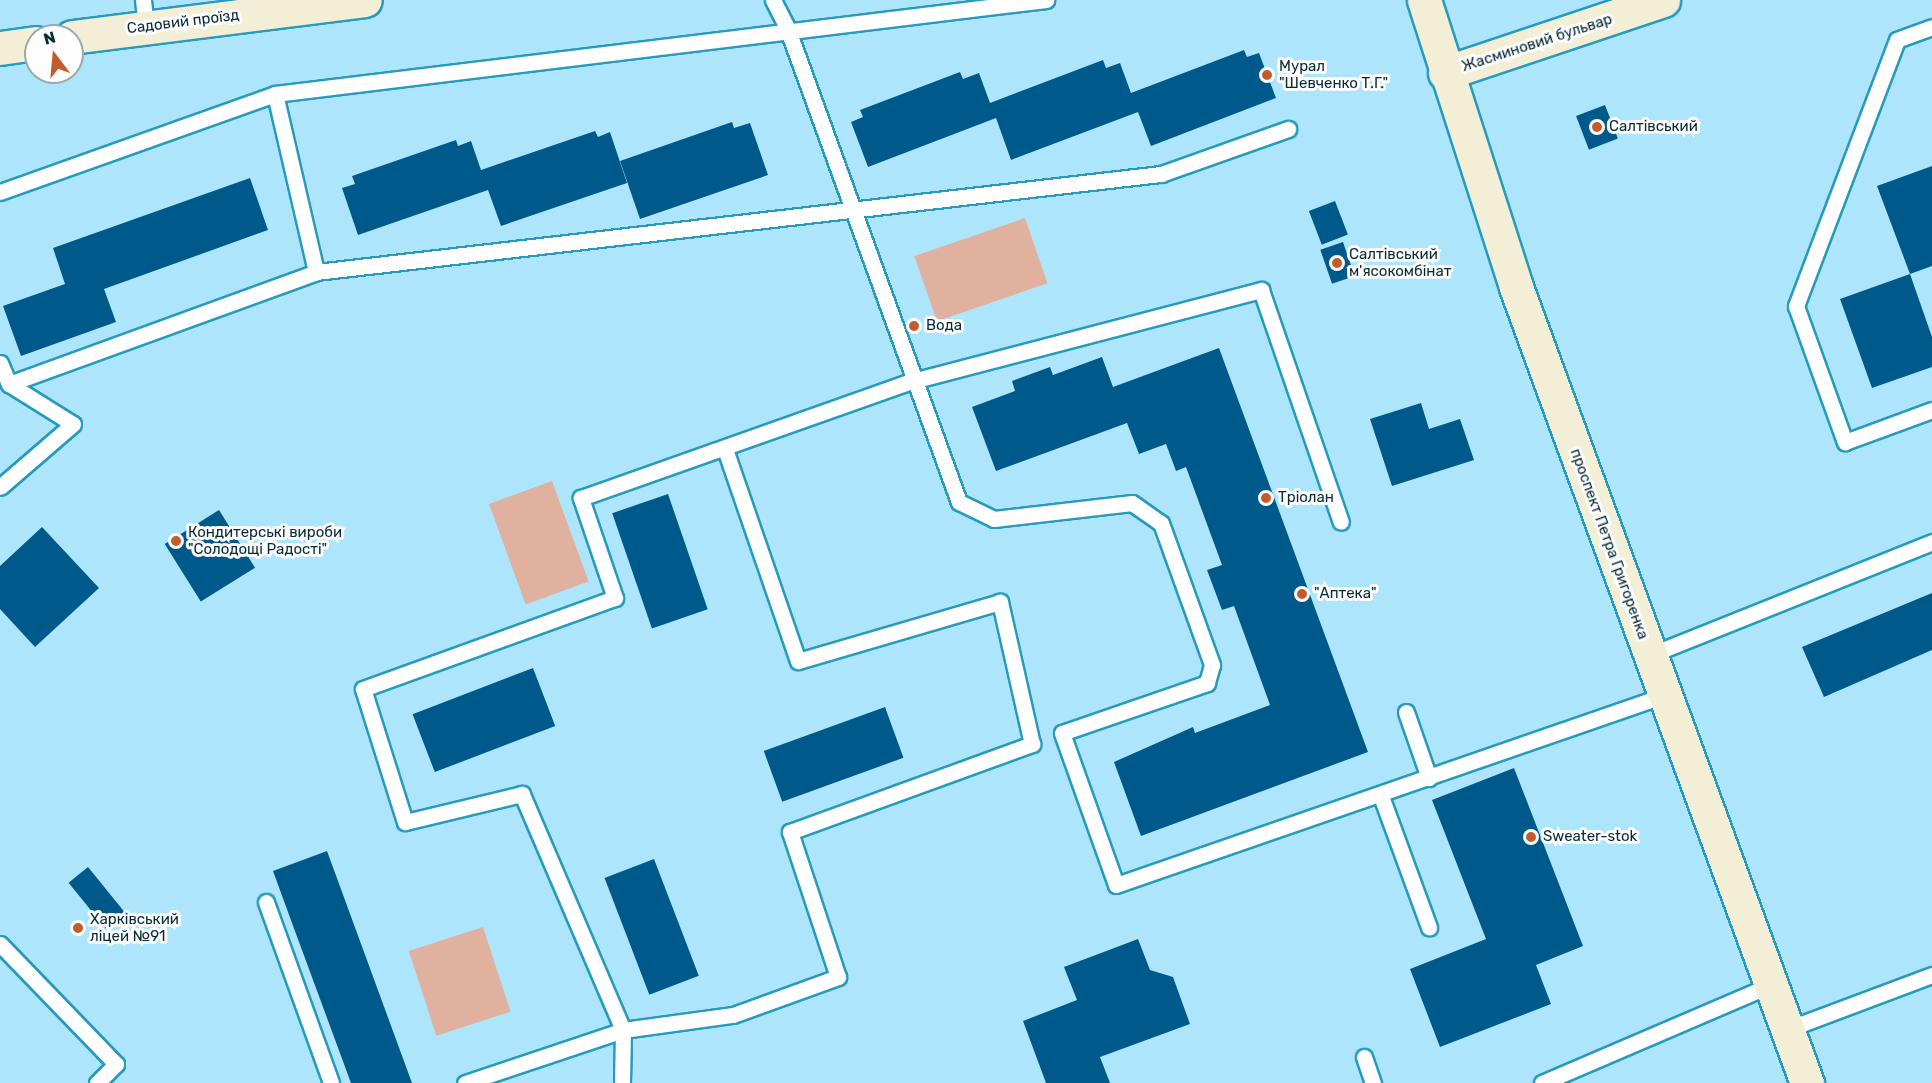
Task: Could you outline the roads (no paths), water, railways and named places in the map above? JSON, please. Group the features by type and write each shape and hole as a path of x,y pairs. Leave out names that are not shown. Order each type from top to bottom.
{"main road":[{"name":"Садовий проїзд","path":"84,34 144,13 365,0"},
{"name":"проспект Петра Григоренка","path":"1424,0 1445,73 1516,287 1807,1083"},
{"name":"Жасминовий бульвар","path":"1445,73 1663,0"},
{"path":"0,48 24,45"}],"lane":[{"path":"773,0 788,30 912,381 959,502 994,519 1132,503 1161,523 1212,666 1207,683 1062,733 1116,885 1381,796 1665,695"},
{"path":"0,192 275,94 1046,0"},
{"path":"1932,27 1897,40 1796,306 1845,442 1932,410"},
{"path":"275,94 316,272"},
{"path":"9,384 316,272 852,213 1161,174 1288,129"},
{"path":"622,1083 622,1030 522,794 405,822 363,689 615,598 581,498 912,381 1261,290 1341,522"},
{"path":"0,363 9,384 73,424 0,487"},
{"path":"465,1083 622,1030 733,1015 838,977 790,832 1032,744 1000,602 798,662 725,449"},
{"path":"1650,655 1932,542"},
{"path":"1407,712 1429,778"},
{"path":"1381,796 1430,927"},
{"path":"266,902 331,1083"},
{"path":"0,944 116,1064 97,1083"},
{"path":"1788,1029 1932,975"},
{"path":"1542,1083 1771,985"},
{"path":"1364,1057 1373,1083"}],"place":[{"name":"Мурал \"Шевченко Т.Г.\"","path":"1267,75"},
{"name":"Салтівський","path":"1597,127"},
{"name":"Салтівський м'ясокомбінат","path":"1337,263"},
{"name":"Вода","path":"914,326"},
{"name":"Тріолан","path":"1266,498"},
{"name":"Кондитерські вироби \"Солодощі Радості\"","path":"176,541"},
{"name":"\"Аптека\"","path":"1302,594"},
{"name":"Sweater-stok","path":"1531,837"},
{"name":"Харківський ліцей №91","path":"78,928"}]}
